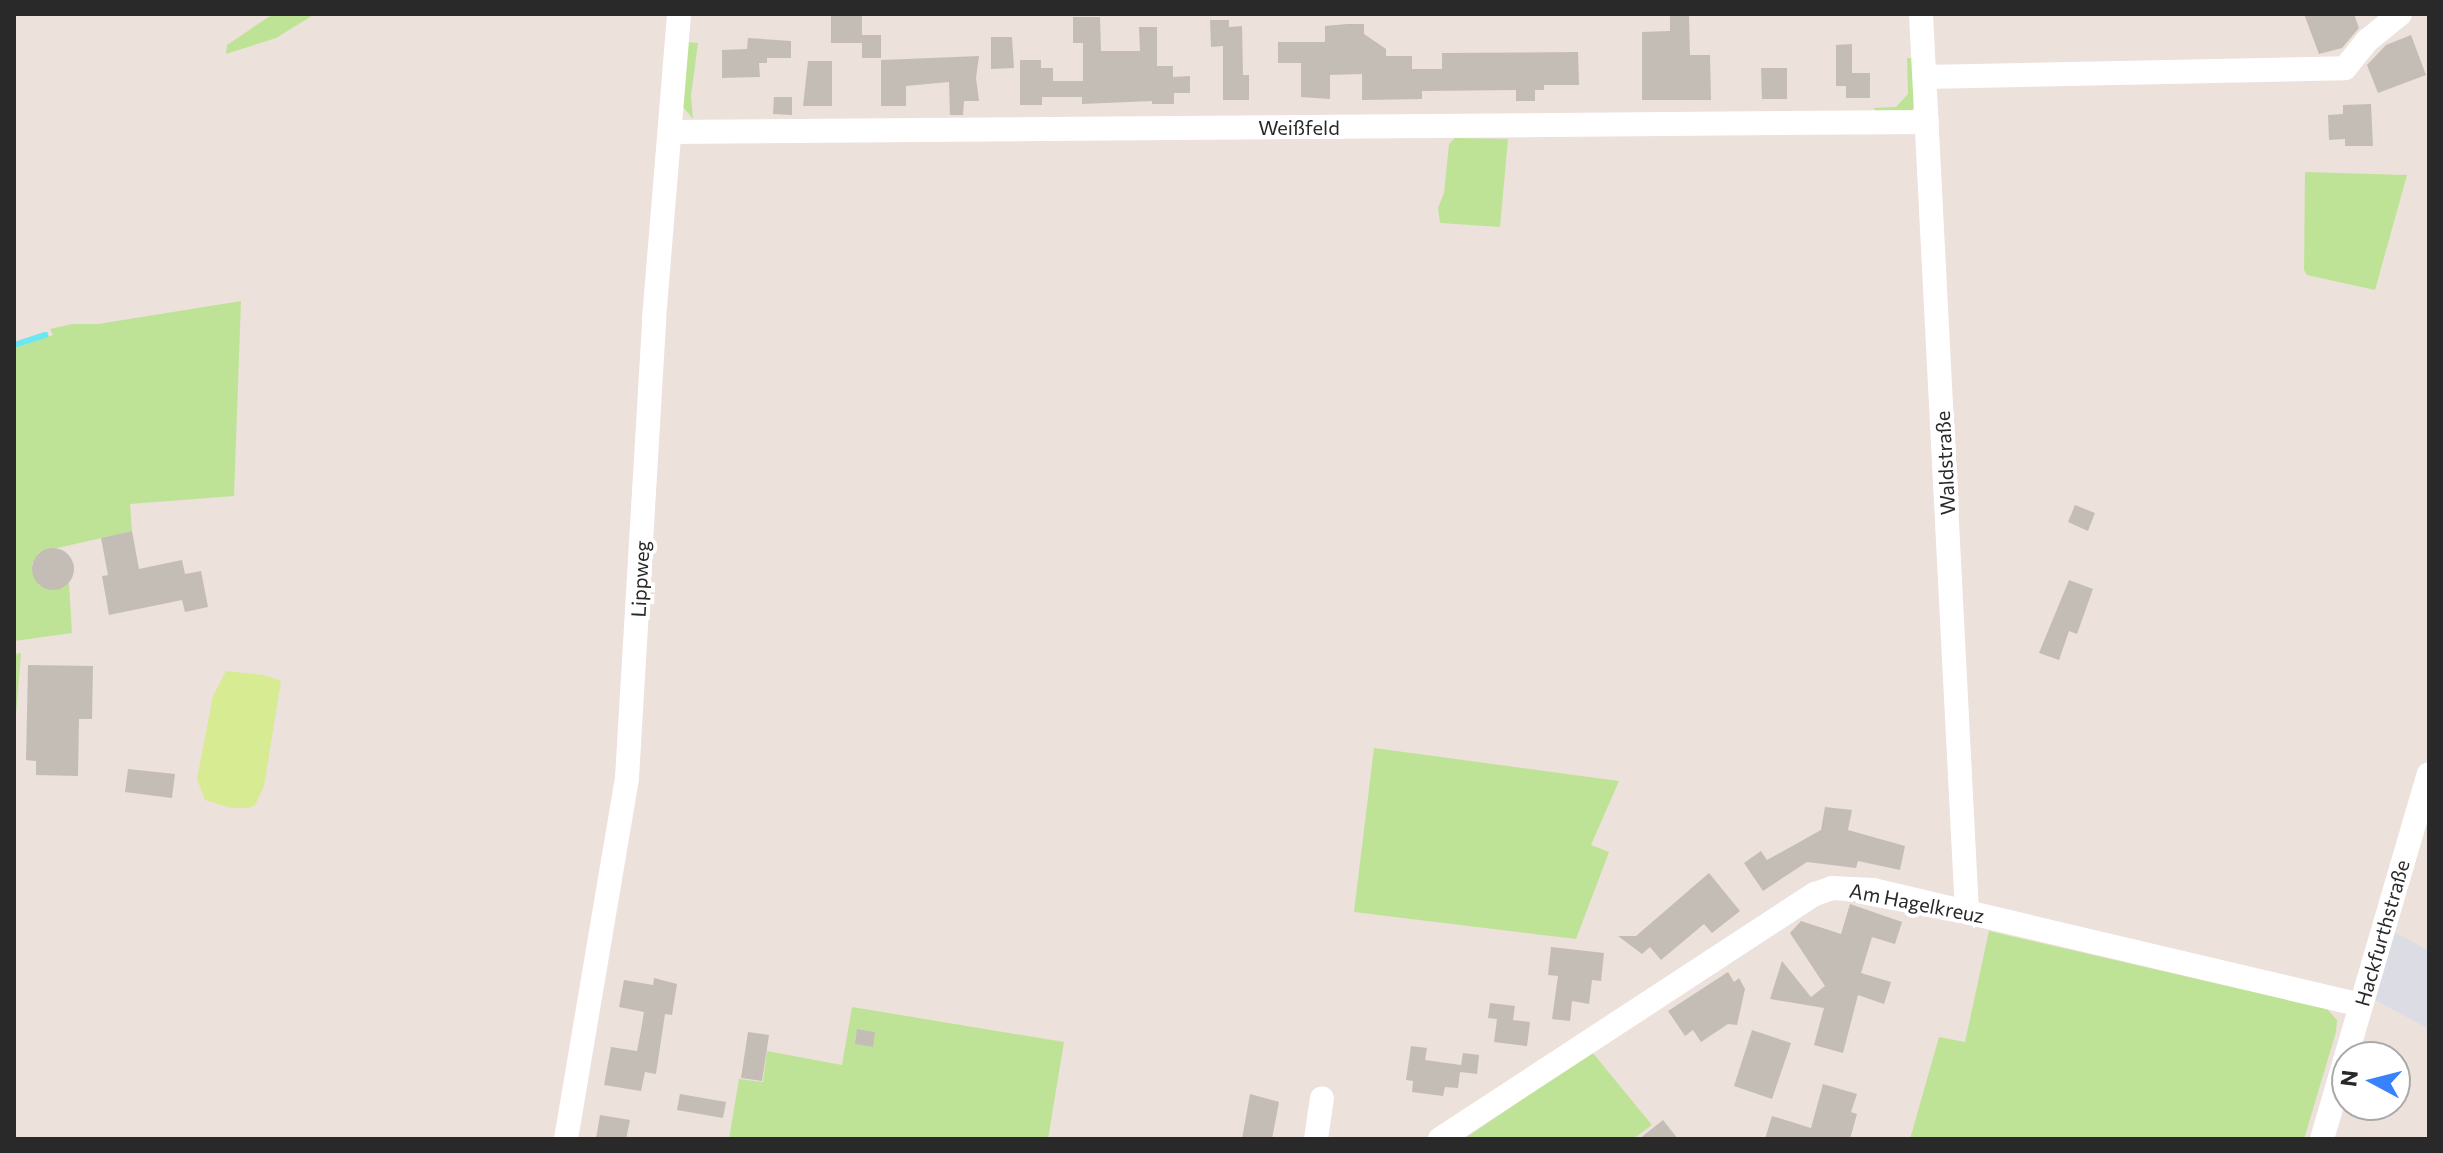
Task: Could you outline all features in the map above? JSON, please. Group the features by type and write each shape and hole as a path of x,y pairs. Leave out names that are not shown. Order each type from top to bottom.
{"street":[{"name":"Lippweg","path":"566,1139 627,778 654,319 679,14"},
{"name":"Waldstraße","path":"1921,14 1967,912"},
{"path":"1925,77 2345,68 2368,40 2400,14"},
{"name":"Weißfeld","path":"670,132 1927,122"},
{"name":"Hackfurthstraße","path":"2322,1139 2429,774"},
{"name":"Am Hagelkreuz","path":"1440,1139 1815,894 1852,887 2361,1005"},
{"path":"1316,1139 1322,1098"}],"shaded area":[{"path":"2395,932 2429,951 2429,1029 2375,1000"}],"green space":[{"path":"273,14 315,14 276,38 226,54 227,45"},
{"path":"687,42 698,43 691,96 693,119 683,107"},
{"path":"1907,58 1917,58 1917,104 1912,110 1898,114 1878,112 1873,108 1896,107 1908,94"},
{"path":"1455,138 1508,139 1500,227 1440,223 1438,208 1444,193 1449,144"},
{"path":"2305,172 2407,175 2375,290 2307,275 2304,270"},
{"path":"241,301 234,496 130,504 132,531 40,552 32,564 39,585 51,590 69,583 72,633 14,641 14,348 53,335 50,329 72,324 98,324"},
{"path":"21,653 14,739 14,654"},
{"path":"226,671 264,675 281,681 264,786 255,805 248,808 231,808 205,800 197,779 213,696"},
{"path":"1374,748 1619,781 1591,845 1609,852 1576,939 1354,912"},
{"path":"1989,931 2327,1009 2337,1020 2304,1139 1910,1139 1939,1037 1965,1042"},
{"path":"852,1007 1064,1042 1048,1139 729,1139 739,1079 763,1082 767,1051 842,1065"},
{"path":"1592,1052 1652,1125 1633,1139 1464,1139"}],"building":[{"path":"862,14 862,35 881,35 881,58 862,58 862,43 831,43 831,15"},
{"path":"1670,14 1689,14 1690,55 1710,55 1711,100 1642,100 1642,32 1670,31"},
{"path":"2304,14 2354,14 2359,28 2342,48 2319,54"},
{"path":"1073,17 1100,17 1101,51 1140,51 1139,27 1157,27 1157,66 1173,66 1173,77 1190,76 1190,93 1174,93 1174,104 1152,104 1152,101 1082,104 1082,97 1042,97 1042,105 1020,105 1020,60 1041,60 1041,68 1053,68 1053,81 1083,81 1083,43 1073,43"},
{"path":"1210,20 1229,20 1229,27 1242,26 1243,75 1249,75 1249,100 1223,100 1223,46 1211,47"},
{"path":"1364,24 1364,34 1386,49 1386,56 1412,56 1412,69 1442,69 1442,53 1578,52 1579,85 1544,85 1544,90 1535,90 1535,101 1516,101 1516,90 1422,91 1422,99 1362,100 1362,74 1330,75 1330,99 1301,97 1301,63 1278,63 1278,42 1325,42 1325,26"},
{"path":"2411,35 2426,75 2378,93 2367,65 2386,45"},
{"path":"991,37 1012,37 1014,68 991,69"},
{"path":"748,38 791,41 791,58 767,58 767,63 759,63 760,77 722,78 722,50 747,49"},
{"path":"1852,44 1852,73 1870,73 1870,98 1846,98 1846,86 1836,86 1836,45"},
{"path":"979,56 976,78 979,101 964,101 963,115 950,115 949,82 906,86 906,106 881,106 881,60"},
{"path":"808,61 832,61 832,106 803,106"},
{"path":"1761,68 1787,68 1787,99 1762,99"},
{"path":"774,97 792,97 792,115 773,114"},
{"path":"2371,104 2373,146 2345,146 2345,139 2329,140 2328,115 2343,114 2343,105"},
{"path":"2075,505 2095,513 2088,531 2068,522"},
{"path":"132,531 139,569 182,560 185,574 201,571 208,607 185,612 182,600 109,615 102,576 108,575 101,538"},
{"path":"53,548 68,554 74,569 68,584 53,590 38,584 32,569 38,554"},
{"path":"2069,580 2093,589 2077,634 2069,631 2059,660 2039,653"},
{"path":"28,665 93,666 92,719 79,719 78,776 36,775 36,761 26,760"},
{"path":"128,769 175,774 172,798 125,792"},
{"path":"1825,807 1852,810 1848,830 1905,846 1900,870 1858,861 1856,868 1807,862 1763,891 1744,863 1761,851 1767,860 1821,830"},
{"path":"1709,873 1740,911 1712,933 1704,924 1661,960 1650,947 1642,954 1618,936 1636,936"},
{"path":"1850,904 1902,922 1895,944 1872,937 1861,973 1891,982 1884,1004 1858,995 1843,1053 1814,1045 1824,1008 1770,999 1782,961 1811,997 1825,986 1790,933 1801,921 1841,934"},
{"path":"1551,947 1604,953 1601,981 1592,980 1589,1004 1572,1001 1570,1021 1552,1019 1558,976 1548,975"},
{"path":"1728,972 1734,982 1739,978 1745,989 1737,1025 1728,1024 1701,1042 1693,1030 1685,1036 1668,1011"},
{"path":"654,978 677,984 672,1015 665,1014 656,1074 645,1072 641,1091 604,1085 611,1047 637,1051 641,1030 644,1012 619,1007 624,980 653,985"},
{"path":"1490,1003 1515,1006 1513,1020 1530,1022 1527,1046 1494,1042 1497,1019 1488,1018"},
{"path":"857,1029 875,1032 873,1047 855,1044"},
{"path":"1752,1030 1791,1043 1772,1099 1734,1086"},
{"path":"748,1032 769,1035 762,1081 741,1078"},
{"path":"1411,1046 1427,1048 1425,1060 1461,1065 1463,1053 1479,1055 1477,1074 1460,1072 1458,1088 1445,1087 1443,1096 1412,1092 1413,1081 1406,1080"},
{"path":"1823,1084 1857,1094 1851,1112 1857,1114 1850,1139 1765,1139 1772,1116 1811,1128"},
{"path":"680,1094 726,1102 723,1118 677,1110"},
{"path":"1250,1094 1279,1102 1272,1139 1242,1139"},
{"path":"600,1115 630,1120 626,1139 596,1139"},
{"path":"1663,1120 1678,1139 1639,1139"}],"waterway":[{"path":"14,345 45,335"}]}
